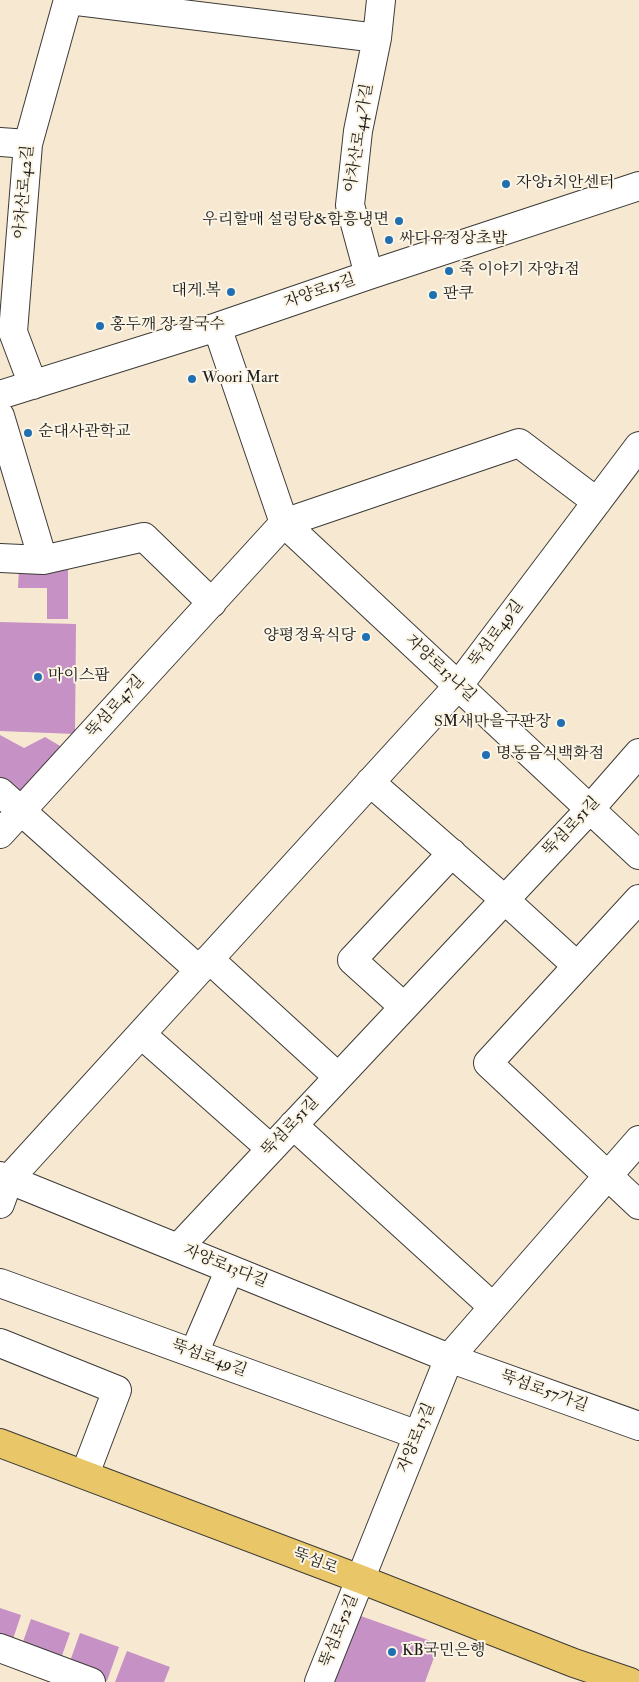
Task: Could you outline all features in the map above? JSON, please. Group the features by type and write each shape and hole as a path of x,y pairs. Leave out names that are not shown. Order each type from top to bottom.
{"main road":[{"name":"뚝섬로","path":"0,1443 360,1579 574,1663 630,1682"}],"street":[{"name":"아차산로42길","path":"33,385 13,332 28,144 68,0 377,38"},
{"name":"아차산로44가길","path":"369,275 350,205 358,131 377,38 381,0"},
{"path":"0,142 28,144"},
{"name":"자양로15길","path":"0,395 217,327 639,186"},
{"name":"자양로13나길","path":"217,327 284,524 639,855"},
{"path":"0,416 43,560"},
{"path":"284,524 519,444 597,502"},
{"name":"뚝섬로49길","path":"3,1186 458,686 639,446"},
{"name":"뚝섬로47길","path":"0,834 284,524"},
{"path":"0,558 43,560 144,537 212,603"},
{"name":"뚝섬로51길","path":"178,1248 590,809 639,753"},
{"path":"370,782 577,966"},
{"path":"0,792 338,1077"},
{"path":"404,1007 352,960 452,853"},
{"path":"639,899 488,1063 607,1177 639,1205"},
{"path":"141,1034 271,1149"},
{"path":"293,1125 493,1307"},
{"name":"자양로13길","path":"360,1579 449,1358 639,1140"},
{"name":"자양로13다길","path":"3,1186 178,1248 449,1358"},
{"path":"194,1353 230,1269"},
{"name":"뚝섬로49길","path":"0,1283 418,1435"},
{"path":"0,1343 117,1390 85,1474"},
{"name":"뚝섬로57가길","path":"449,1358 639,1426"},
{"name":"뚝섬로52길","path":"319,1682 360,1579"},
{"path":"0,1648 91,1682"}],"building":[{"path":"19,569 68,569 68,619 47,619 47,588 18,588"},
{"name":"마이스팜","path":"0,622 76,624 75,734 0,731"},
{"path":"0,735 24,748 45,737 67,750 32,789 14,791 0,778"},
{"path":"0,1608 21,1615 11,1645 0,1641"},
{"path":"358,1615 439,1644 425,1682 332,1682"},
{"path":"31,1619 70,1633 59,1664 20,1650"},
{"path":"80,1633 119,1647 107,1681 68,1667"},
{"path":"127,1651 170,1667 164,1682 115,1682"}],"place":[{"name":"자양1치안센터","path":"506,184"},
{"name":"우리할매 설렁탕&함흥냉면","path":"399,221"},
{"name":"싸다유정상초밥","path":"389,240"},
{"name":"죽 이야기 자양1점","path":"449,271"},
{"name":"대게.복","path":"231,292"},
{"name":"판쿠","path":"433,295"},
{"name":"홍두깨 장 칼국수","path":"100,326"},
{"name":"Woori Mart","path":"192,379"},
{"name":"순대사관학교","path":"28,433"},
{"name":"양평정육식당","path":"366,637"},
{"name":"마이스팜","path":"38,677"},
{"name":"SM새마을구판장","path":"561,723"},
{"name":"명동음식백화점","path":"486,755"},
{"name":"KB국민은행","path":"392,1652"}]}
